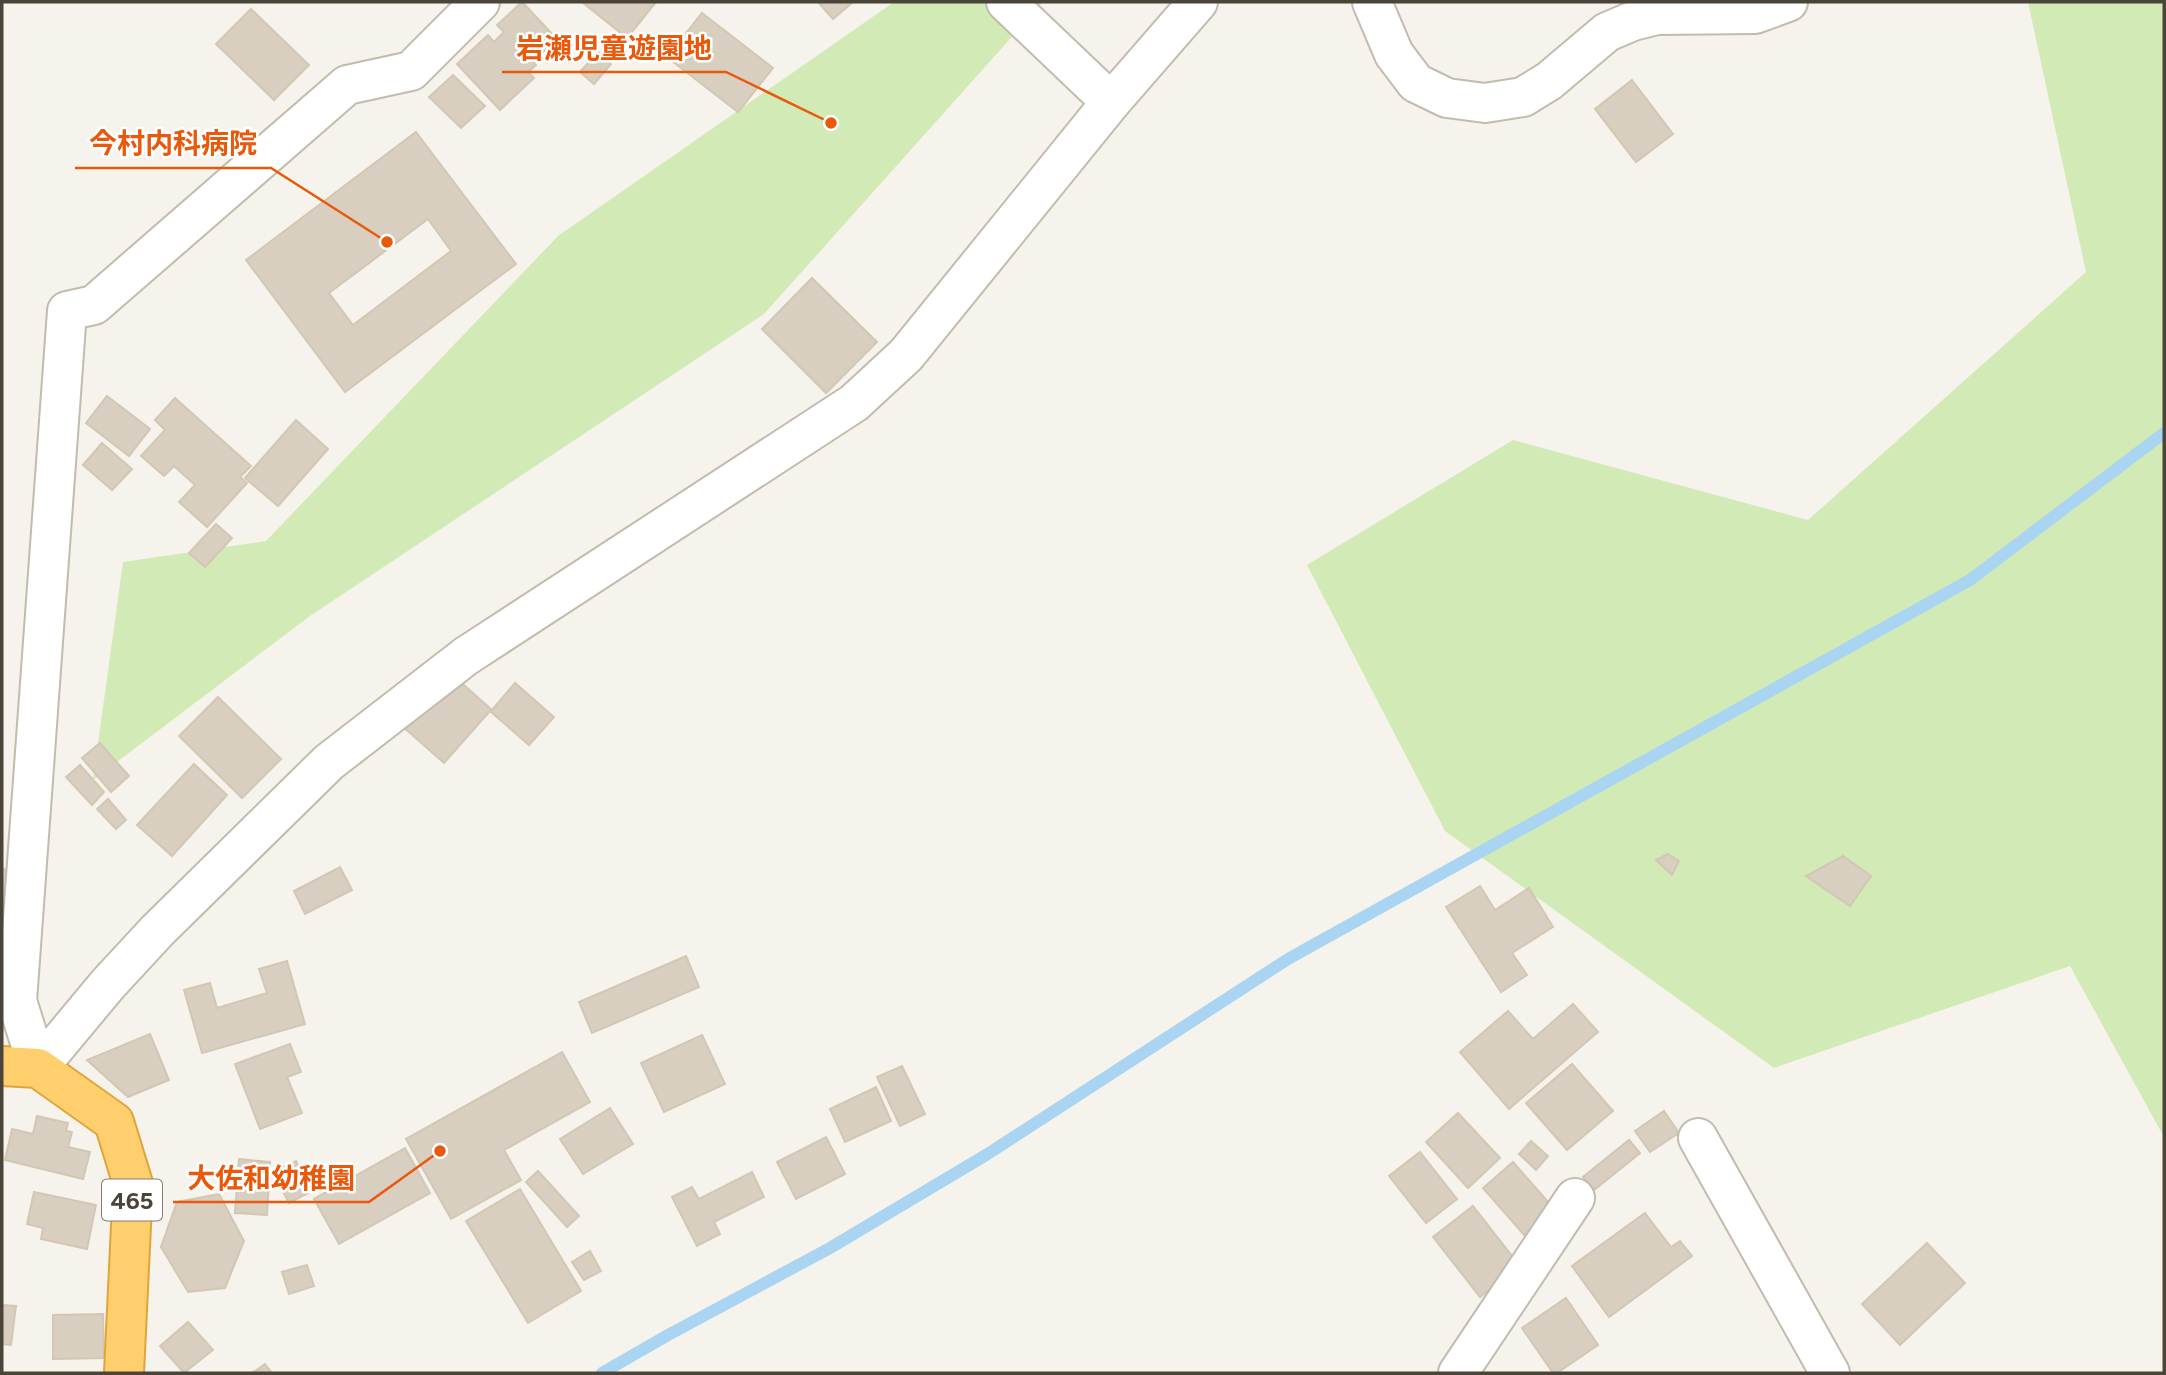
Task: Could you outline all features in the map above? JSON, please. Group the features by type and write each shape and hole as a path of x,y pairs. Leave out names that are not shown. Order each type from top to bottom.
{"highway":[{"name":"465","path":"20,1067 114,1122 133,1184 124,1373"}],"street":[{"path":"20,1067 17,1001 66,311 94,304 347,85 411,71 480,2"},
{"path":"1006,2 1111,102"},
{"path":"20,1067 108,984 157,930 330,762 466,656 853,403 906,355 1111,102 1198,2"},
{"path":"1372,2 1394,54 1416,83 1447,99 1485,103 1523,97 1549,81 1608,32 1633,22 1657,15 1755,14 1788,2"},
{"path":"1698,1138 1830,1373"},
{"path":"1458,1373 1575,1198"}],"green space":[{"path":"894,2 1043,2 764,314 310,616 93,780 123,562 266,541 558,236"},
{"path":"2028,2 2164,2 2164,1137 2070,966 1774,1068 1445,831 1307,565 1513,440 1808,520 2086,272"}],"building":[{"path":"522,2 557,39 533,61 536,65 528,72 534,78 500,110 457,64 488,35 494,42 504,32 497,25"},
{"path":"582,2 656,2 627,38"},
{"path":"818,2 853,2 833,19"},
{"path":"251,9 309,65 274,100 216,44"},
{"path":"702,13 773,68 738,112 667,57"},
{"path":"598,52 611,64 594,84 580,72"},
{"path":"453,75 485,106 461,128 429,97"},
{"path":"1632,80 1673,134 1636,162 1595,109"},
{"path":"416,132 516,264 345,392 246,260","holes":["428,219 451,251 353,325 329,293"]},
{"path":"812,278 877,342 826,393 762,329"},
{"path":"107,396 150,429 129,456 86,423"},
{"path":"175,398 251,466 240,477 247,483 207,527 179,502 195,485 174,466 164,476 141,456 165,430 155,420"},
{"path":"296,420 328,449 278,506 245,478"},
{"path":"102,443 132,469 112,490 83,465"},
{"path":"216,524 232,538 205,567 189,553"},
{"path":"456,678 492,710 515,683 554,717 529,745 490,711 444,763 400,724"},
{"path":"218,697 281,759 242,798 179,736"},
{"path":"100,743 129,776 111,792 82,758"},
{"path":"194,764 227,795 172,856 137,825"},
{"path":"80,765 104,792 92,805 66,777"},
{"path":"108,799 126,820 116,829 97,809"},
{"path":"1668,854 1679,861 1672,875 1656,860"},
{"path":"1843,856 1871,876 1850,906 1806,876"},
{"path":"340,867 352,890 305,914 294,891"},
{"path":"2,869 13,871 5,918 2,918"},
{"path":"1480,886 1495,910 1529,888 1553,927 1512,953 1527,975 1501,992 1446,907"},
{"path":"686,956 699,987 592,1033 579,1002"},
{"path":"287,961 305,1024 202,1053 184,990 210,983 217,1008 267,993 259,969"},
{"path":"1573,1004 1598,1032 1509,1109 1460,1052 1508,1011 1533,1039"},
{"path":"150,1034 169,1080 128,1097 87,1060"},
{"path":"702,1035 725,1084 664,1112 641,1063"},
{"path":"290,1044 301,1072 287,1077 302,1113 260,1129 235,1064"},
{"path":"562,1052 590,1102 504,1150 521,1180 451,1219 406,1139"},
{"path":"1572,1064 1613,1111 1567,1150 1526,1103"},
{"path":"902,1066 925,1114 900,1126 877,1077"},
{"path":"876,1087 891,1121 845,1142 830,1109"},
{"path":"610,1108 633,1144 583,1174 560,1139"},
{"path":"1664,1111 1679,1133 1650,1152 1635,1131"},
{"path":"1458,1113 1500,1158 1468,1188 1426,1142"},
{"path":"37,1116 68,1123 66,1131 72,1132 68,1147 90,1152 83,1179 5,1160 12,1129 33,1134"},
{"path":"826,1137 845,1174 796,1199 777,1162"},
{"path":"1629,1140 1640,1153 1594,1190 1583,1177"},
{"path":"1531,1141 1548,1156 1536,1170 1519,1154"},
{"path":"405,1148 430,1193 339,1244 314,1199"},
{"path":"1420,1152 1457,1199 1426,1223 1389,1176"},
{"path":"239,1159 270,1162 267,1215 235,1213"},
{"path":"296,1161 312,1191 289,1203 273,1173"},
{"path":"1513,1162 1556,1211 1526,1237 1483,1188"},
{"path":"538,1171 579,1216 567,1227 526,1182"},
{"path":"752,1172 764,1197 714,1222 720,1234 697,1246 672,1197 692,1187 699,1199"},
{"path":"520,1189 581,1291 528,1323 466,1221"},
{"path":"34,1192 96,1205 87,1249 41,1239 43,1228 27,1224"},
{"path":"219,1194 244,1241 225,1288 188,1292 161,1247 177,1202"},
{"path":"1473,1206 1520,1266 1480,1297 1433,1237"},
{"path":"1645,1213 1671,1247 1680,1241 1692,1256 1609,1317 1572,1266"},
{"path":"1927,1243 1965,1283 1900,1345 1862,1304"},
{"path":"590,1251 601,1271 584,1280 572,1262"},
{"path":"307,1265 314,1286 289,1294 282,1272"},
{"path":"1566,1298 1598,1345 1557,1373 1553,1373 1522,1328"},
{"path":"2,1305 16,1306 11,1345 2,1344"},
{"path":"103,1314 104,1358 53,1359 53,1315"},
{"path":"188,1322 213,1350 184,1373 160,1346"},
{"path":"265,1364 272,1373 252,1373"}],"waterway":[{"path":"602,1373 830,1248 986,1155 1288,959 1970,580 2164,433"}],"place":[{"name":"岩瀬児童遊園地","path":"831,123"},
{"name":"今村内科病院","path":"387,242"},
{"name":"大佐和幼稚園","path":"440,1151"}]}
